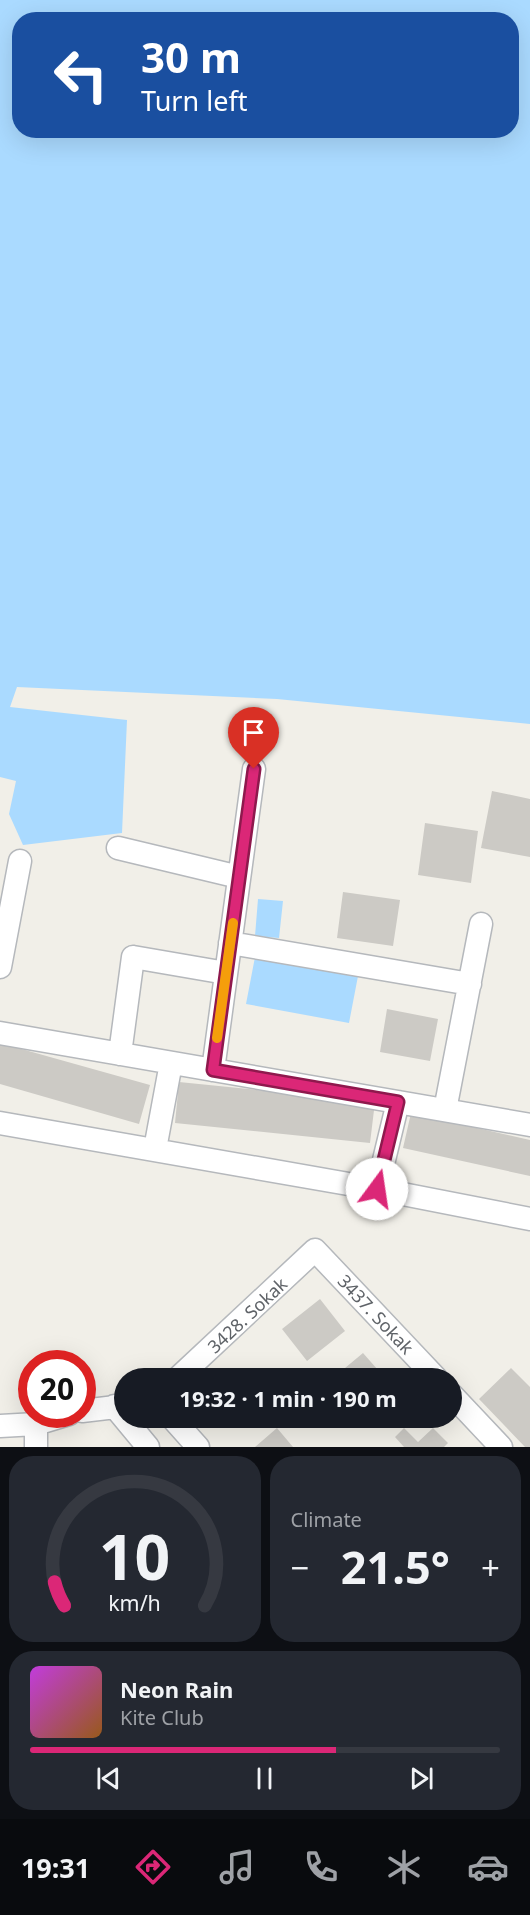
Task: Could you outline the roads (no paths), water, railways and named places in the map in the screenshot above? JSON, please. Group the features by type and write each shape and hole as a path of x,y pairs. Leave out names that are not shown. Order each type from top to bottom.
{"street":[{"path":"213,1070 254,769"},
{"path":"118,848 239,877"},
{"path":"0,967 20,861"},
{"path":"445,1110 481,924"},
{"path":"230,943 470,984"},
{"path":"120,1054 133,957 226,973"},
{"path":"0,1033 530,1125"},
{"path":"155,1149 171,1063"},
{"path":"377,1189 398,1102"},
{"path":"0,1123 377,1189 530,1219"},
{"name":"3428. Sokak","path":"189,1368 315,1251"},
{"name":"3437. Sokak","path":"315,1251 426,1368"},
{"path":"462,1406 501,1447"},
{"path":"96,1409 114,1407"},
{"path":"0,1426 18,1425"},
{"path":"36,1428 36,1447"},
{"path":"135,1428 148,1447"},
{"path":"181,1428 198,1447"}],"water":[{"path":"0,0 530,0 530,724 277,699 17,687 10,707 127,720 122,833 23,845 9,814 16,781 0,777"},
{"path":"258,899 283,901 279,938 255,936"},
{"path":"255,957 358,976 349,1023 246,1004"}]}
